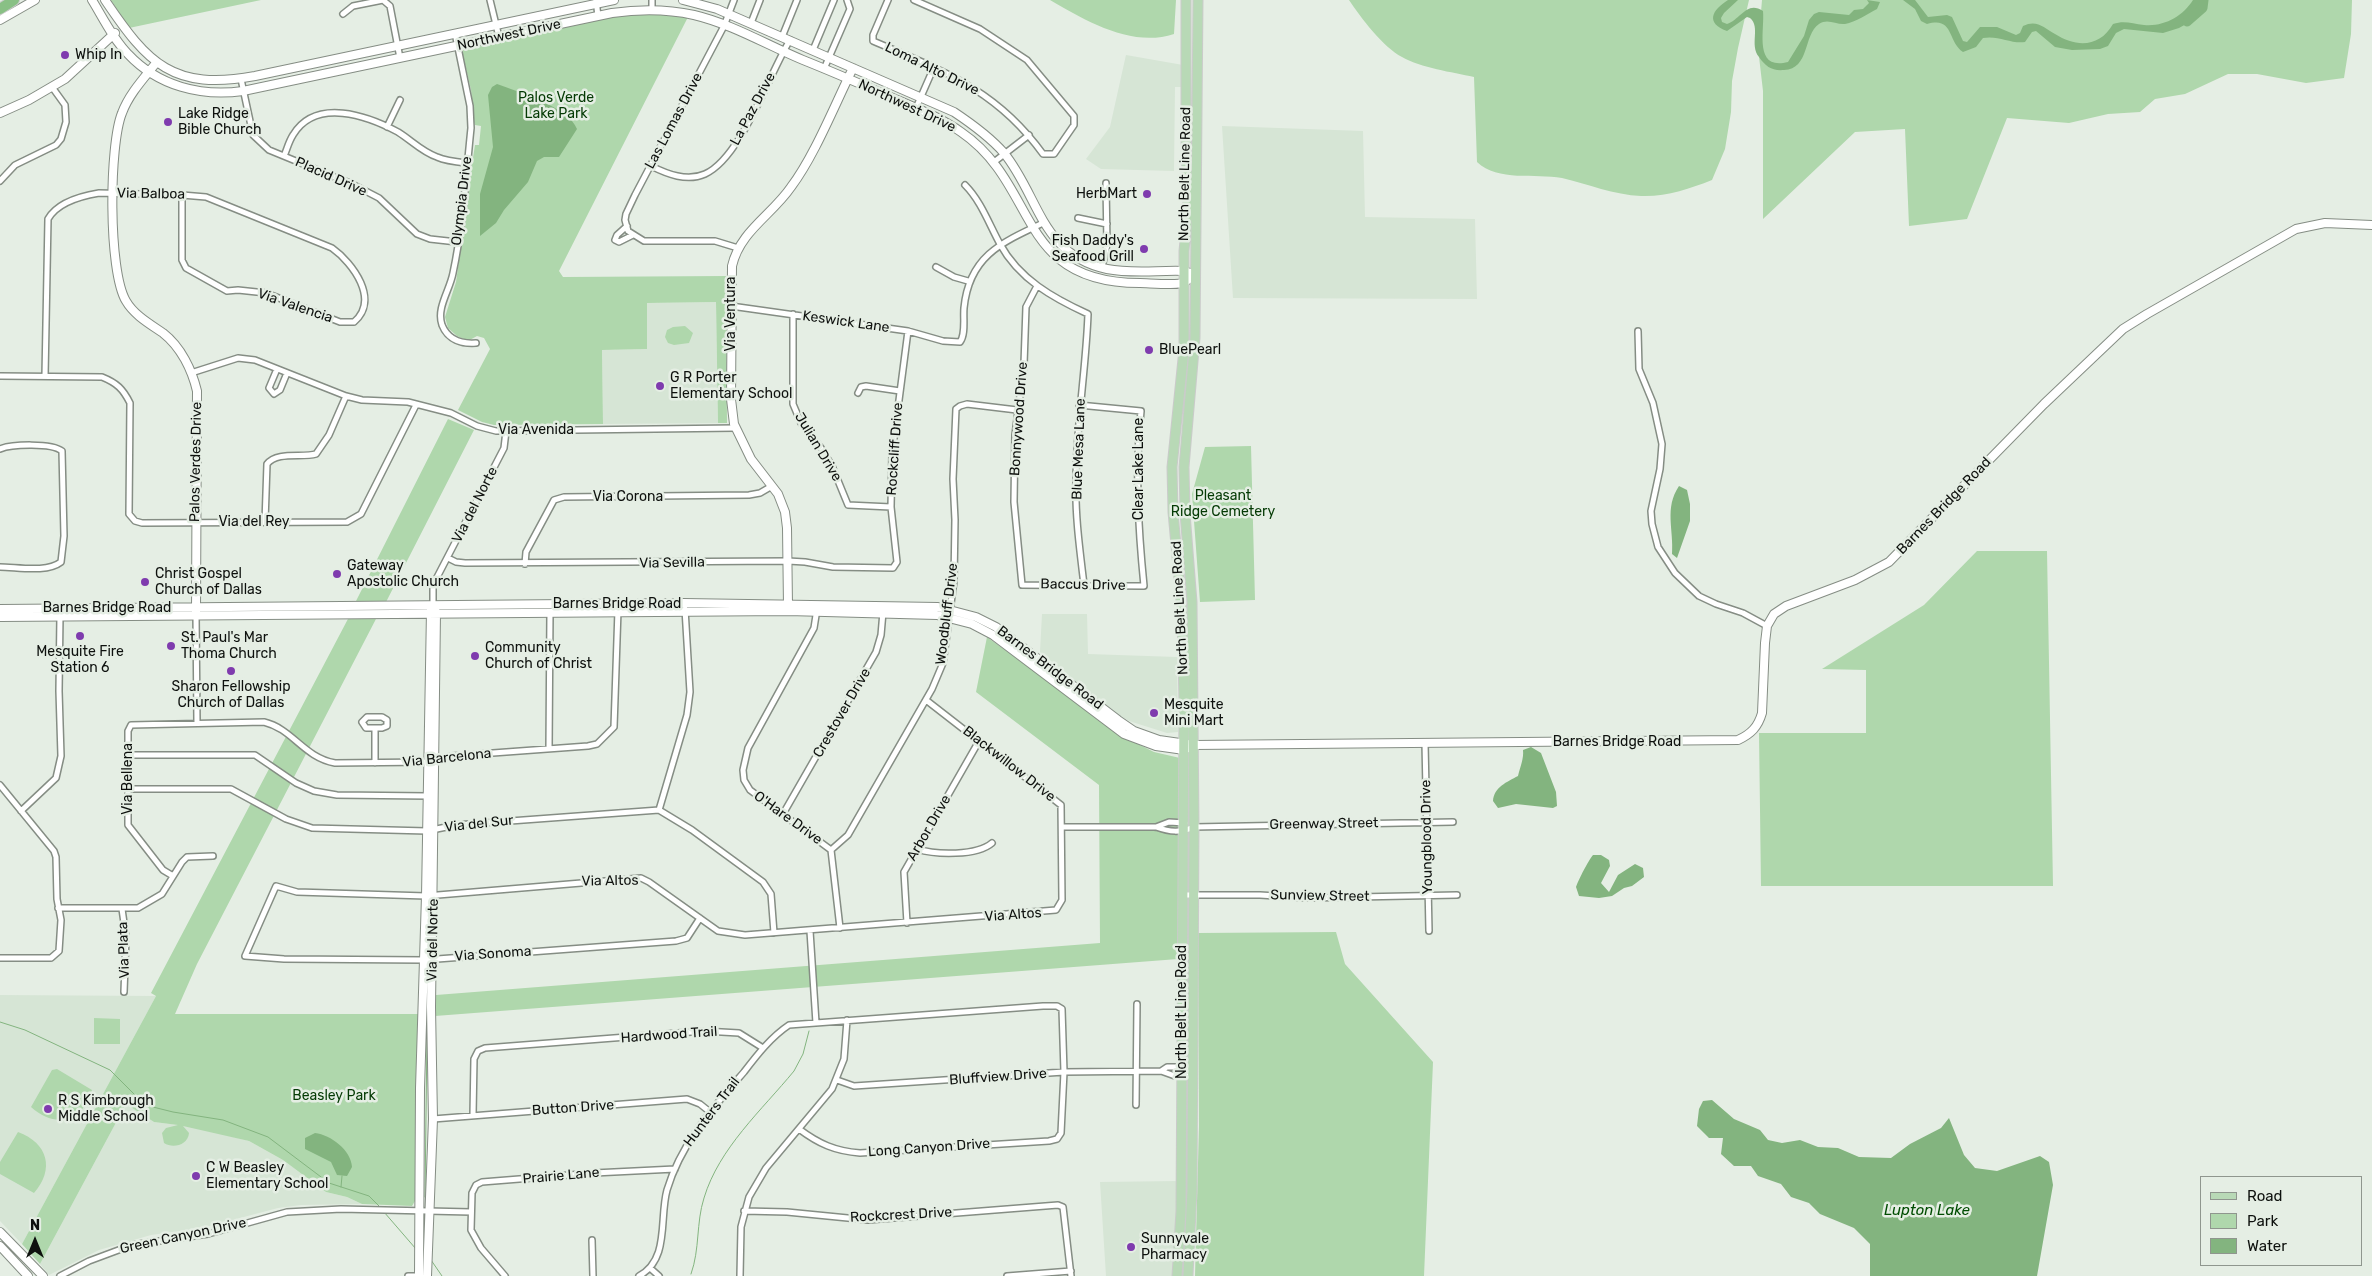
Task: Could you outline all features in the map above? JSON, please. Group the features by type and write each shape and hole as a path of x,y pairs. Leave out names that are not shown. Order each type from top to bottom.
{"highway":[{"path":"0,9 14,0"}],"main road":[{"path":"0,20 35,0"},
{"name":"Northwest Drive","path":"92,0 113,35 128,55 149,72 173,84 194,90 218,93 243,91 598,16 652,10 692,15 724,26 916,108 960,131 982,148 994,162 1042,242 1058,258 1090,276 1119,283 1184,283"},
{"name":"Northwest Drive","path":"105,0 135,44 156,63 168,70 194,78 219,81 241,79 596,2 614,0"},
{"name":"Northwest Drive","path":"683,0 705,5 750,23 954,112 979,130 1004,153 1043,223 1067,249 1084,260 1120,271 1184,271 1194,275"},
{"name":"North Belt Line Road","path":"1186,0 1186,76 1194,275 1194,372 1185,441 1184,467 1193,628 1194,745 1192,1190 1188,1276"},
{"name":"North Belt Line Road","path":"1176,1276 1182,1190 1184,746 1182,629 1173,512 1172,467 1184,349 1184,271 1192,217 1198,0"},
{"path":"0,113 52,87 72,74 123,28"},
{"name":"Palos Verdes Drive","path":"156,63 127,102 121,116 114,149 115,266 122,293 133,310 165,335 177,348 191,373 197,391 196,611"},
{"name":"Via Ventura","path":"788,607 785,512 778,494 751,460 735,428 731,399 732,266 738,248 754,225 791,188 853,68"},
{"path":"1186,76 1197,75"},
{"name":"Barnes Bridge Road","path":"0,617 60,613 278,610 433,611 684,607 883,609 937,615 949,614 1006,639 1124,734 1156,746 1738,740 1752,732 1759,723 1762,713 1767,626 1774,614 1786,606 1848,583 1889,562 2044,404 2123,329 2296,229 2325,223 2372,225"},
{"path":"1184,283 1194,275"},
{"path":"1172,467 1184,467"},
{"name":"Barnes Bridge Road","path":"0,609 60,613"},
{"name":"Via del Norte","path":"427,1276 433,1119 431,1007 433,959 430,895 433,611"},
{"path":"1182,629 1193,628"},
{"name":"Via del Norte","path":"431,830 428,796 432,761"},
{"name":"Via del Norte","path":"419,1276 420,1088 424,960 430,895"},
{"path":"1182,1013 1193,1013"},
{"path":"1182,1190 1192,1190"},
{"path":"0,1232 42,1276"},
{"path":"0,1246 28,1276"}],"street":[{"path":"343,14 353,6 383,0 387,2 390,6 400,58"},
{"path":"490,0 499,37"},
{"path":"652,0 652,10"},
{"name":"Las Lomas Drive","path":"633,235 619,242 615,240 615,236 627,226 626,214 724,26 734,0"},
{"path":"750,23 760,0"},
{"path":"782,37 797,0"},
{"path":"813,50 834,0"},
{"path":"824,69 850,9 847,0"},
{"name":"Loma Alto Drive","path":"888,0 873,34 873,41 934,67 983,93 1029,135 1043,154 1054,154 1076,122 1072,113 1027,60 980,28 914,0"},
{"path":"596,2 598,16"},
{"name":"Olympia Drive","path":"456,33 470,106 471,128 451,282 442,304 440,316 446,333 453,340 466,344 476,343"},
{"name":"La Paz Drive","path":"651,166 666,174 690,177 705,174 715,167 735,146 790,40"},
{"path":"916,108 934,67"},
{"name":"Placid Drive","path":"241,79 253,135 269,150 352,184 378,198 417,234 430,239 457,242"},
{"path":"0,180 15,165 56,146 61,139 66,122 65,106 52,87"},
{"path":"387,128 400,100"},
{"path":"284,156 293,135 308,120 324,114 347,112 398,132 434,156 467,163"},
{"path":"994,162 1029,135"},
{"path":"1102,267 1107,246 1106,183"},
{"path":"965,185 973,192 1001,247 1029,281 1037,286"},
{"name":"Via Balboa","path":"45,376 48,219 52,212 79,198 98,193 206,197 332,248 345,257 360,280 364,299 361,315"},
{"name":"Via Valencia","path":"182,195 182,260 186,268 227,291 238,290 266,293 340,322 354,322 361,315"},
{"path":"1078,218 1107,224"},
{"path":"936,267 954,277 968,281 980,262 1001,247 1043,223"},
{"path":"627,226 633,235 644,241 715,241 738,248"},
{"name":"Keswick Lane","path":"731,306 908,331 943,341 960,342 963,334 965,294 968,281"},
{"name":"Blue Mesa Lane","path":"1037,286 1058,301 1088,314 1076,482 1084,585"},
{"name":"Bonnywood Drive","path":"1022,585 1014,502 1017,410 1024,364 1026,307 1037,286"},
{"name":"Julian Drive","path":"793,314 793,404 801,423 821,448 832,466 848,505 891,507"},
{"name":"Rockcliff Drive","path":"896,567 897,558 891,507 893,440 908,331"},
{"path":"1638,331 1639,369 1652,403 1662,444 1662,461 1651,511 1652,524 1658,546 1675,573 1699,596 1743,613 1767,626"},
{"name":"Via Avenida","path":"191,373 238,358 255,360 346,396 362,400 408,402 451,413 486,429 506,431 735,428"},
{"path":"277,369 269,388 274,394 280,390 287,373"},
{"name":"Via del Rey","path":"0,376 102,378 114,382 124,390 130,403 129,514 134,521 142,523 347,522 355,520 361,514 416,405"},
{"path":"858,393 861,387 866,386 900,392"},
{"path":"265,522 267,464 276,457 316,454 329,435 346,396"},
{"name":"Woodbluff Drive","path":"831,850 848,835 926,700 943,663 954,581 955,520 953,478 956,409 967,404 1017,410"},
{"name":"Clear Lake Lane","path":"1080,405 1141,411 1137,455 1137,512 1144,586"},
{"name":"Via del Norte","path":"433,611 433,585 504,448 506,431"},
{"path":"0,449 7,446 57,447 62,451 63,457 64,497 64,536 61,562 46,567 0,567"},
{"name":"Via Corona","path":"525,564 526,552 554,500 564,497 749,495 760,493 772,486"},
{"name":"Via Sevilla","path":"448,558 456,562 465,563 788,561 833,567 888,569 896,567"},
{"name":"Baccus Drive","path":"1022,585 1144,586"},
{"path":"684,607 690,692 686,715 660,810 692,830 763,882 771,894 774,934"},
{"path":"549,749 550,608"},
{"name":"Via Barcelona","path":"131,725 197,723 270,724 282,730 312,755 335,763 432,761 452,756 597,744 614,727 618,608"},
{"name":"O'Hare Drive","path":"816,608 814,628 753,736 743,770 744,780 750,790 831,850 840,928"},
{"path":"0,609 0,617"},
{"name":"Crestover Drive","path":"783,814 876,652 881,635 883,609"},
{"name":"Palos Verdes Drive","path":"196,611 197,723"},
{"path":"21,811 56,778 62,756 59,691 60,613"},
{"name":"Blackwillow Drive","path":"926,700 1061,805 1062,903"},
{"path":"367,717 382,717 387,720 386,727 374,728 364,727 363,720 367,717"},
{"name":"Via Bellena","path":"131,725 128,731 128,826 163,870 173,876"},
{"path":"374,728 374,763"},
{"name":"Arbor Drive","path":"907,923 904,872 979,741"},
{"name":"Youngblood Drive","path":"1425,743 1429,931"},
{"path":"128,756 255,755 296,783 314,791 336,795 428,796"},
{"path":"0,785 50,846 56,857 58,908 61,920 59,952 57,955 51,958 0,958"},
{"name":"Via del Sur","path":"127,789 231,789 286,819 312,828 431,830 475,824 660,810"},
{"path":"1156,827 1169,822 1184,822 1194,827"},
{"name":"Greenway Street","path":"1194,827 1453,822"},
{"path":"1062,827 1156,827 1169,831 1184,832 1194,827"},
{"path":"917,849 929,853 942,853 980,850 992,844"},
{"path":"58,908 138,908 153,901 162,894 187,857 213,856"},
{"name":"Via Altos","path":"245,956 276,886 297,892 430,895 641,878 718,931 730,934 774,934 1051,912 1060,907 1062,903"},
{"name":"Sunview Street","path":"1183,895 1260,895 1308,898 1457,895"},
{"name":"Via Plata","path":"122,909 126,937 124,992"},
{"name":"Via Sonoma","path":"245,956 284,959 424,960 676,941 687,938 700,918"},
{"path":"810,931 816,1023"},
{"path":"1136,1105 1137,1004"},
{"path":"763,1048 789,1025 1057,1006 1062,1009 1064,1072"},
{"path":"740,1276 739,1246 744,1211 749,1197 761,1174 826,1097 836,1080 847,1044 847,1020"},
{"name":"Hardwood Trail","path":"474,1115 474,1058 478,1050 485,1048 704,1031 739,1033 763,1048"},
{"name":"Hunters Trail","path":"650,1268 660,1253 663,1208 674,1169 691,1137 763,1048"},
{"name":"Bluffview Drive","path":"1161,1071 1167,1067 1182,1071 1193,1071"},
{"name":"Bluffview Drive","path":"836,1080 854,1086 1064,1072 1161,1071 1175,1076 1182,1071 1193,1071"},
{"name":"Long Canyon Drive","path":"799,1129 814,1140 834,1150 860,1154 1049,1141 1057,1138 1061,1133 1064,1072"},
{"name":"Button Drive","path":"433,1119 687,1099 700,1104 710,1112"},
{"name":"Prairie Lane","path":"471,1212 473,1190 482,1182 674,1169"},
{"name":"Rockcrest Drive","path":"744,1211 787,1212 868,1220 1058,1205 1063,1207 1071,1274"},
{"name":"Green Canyon Drive","path":"60,1276 107,1254 156,1240 208,1234 264,1217 299,1210 420,1210"},
{"path":"420,1210 471,1212 470,1230 473,1236 506,1276"},
{"path":"592,1240 593,1276"},
{"path":"639,1276 650,1268 659,1276"},
{"path":"1007,1276 1071,1274"},
{"path":"408,1276 427,1276"}],"shaded area":[{"path":"1126,55 1183,65 1182,87 1175,87 1174,171 1101,169 1086,159 1110,127"},
{"path":"1222,126 1363,131 1365,217 1475,219 1477,299 1233,298"},
{"name":"G R Porter Elementary School","path":"716,302 718,423 603,424 602,350 647,349 647,303"},
{"path":"1042,614 1087,614 1088,654 1177,657 1178,732 1167,733 1129,721 1113,712 1040,652"},
{"name":"R S Kimbrough Middle School","path":"0,995 156,996 22,1244 0,1221"},
{"name":"C W Beasley Elementary School","path":"126,1104 154,1122 195,1127 249,1141 283,1160 326,1192 347,1197 362,1204 301,1205 278,1208 202,1228 151,1235 99,1250 49,1275 40,1264"},
{"path":"1178,1181 1175,1276 1106,1276 1100,1182"}],"green space":[{"path":"111,0 261,0 129,28"},
{"path":"1050,0 1176,0 1174,34 1142,38 1126,35 1094,24"},
{"path":"1349,0 1749,0 1732,81 1731,112 1725,149 1712,180 1668,194 1641,196 1611,191 1562,178 1506,175 1486,168 1477,162 1474,77 1427,67 1402,57 1380,39"},
{"path":"1762,0 2352,0 2351,34 2344,78 2306,83 2257,74 2228,74 2185,94 2155,99 2140,112 2108,114 2069,123 2007,118 1967,219 1909,226 1905,129 1855,132 1763,219 1763,91 1758,48"},
{"name":"Palos Verde Lake Park","path":"640,12 669,13 688,17 559,271 563,277 726,276 727,423 718,423 716,302 647,303 647,349 602,350 603,424 494,425 482,422 458,410 490,349 484,338 477,336 468,341 457,336 448,328 445,317 456,282 475,145 479,145 481,126 475,125 474,122 471,90 462,51 466,46"},
{"path":"685,326 693,333 689,343 674,345 668,343 665,337 667,330 673,327"},
{"path":"448,419 474,430 385,604 355,603"},
{"name":"Pleasant Ridge Cemetery","path":"1251,446 1255,600 1200,602 1192,494 1205,447"},
{"path":"1977,551 2047,551 2053,886 1761,886 1759,733 1866,733 1866,670 1822,669 1924,605"},
{"name":"Beasley Park","path":"349,617 377,617 197,964 175,1014 419,1014 416,1063 415,1201 412,1206 362,1204 347,1197 326,1192 283,1160 249,1141 183,1126 189,1133 186,1140 180,1145 168,1145 164,1143 162,1133 166,1128 178,1125 154,1122 126,1104 40,1264 22,1244 156,996 151,993"},
{"path":"987,637 1128,739 1154,752 1180,758 1178,959 435,1016 434,997 436,995 1100,943 1099,785 976,692"},
{"path":"1336,932 1345,964 1433,1062 1424,1276 1195,1276 1199,1126 1198,933"},
{"path":"94,1018 120,1019 120,1044 94,1044"},
{"path":"57,1069 92,1090 88,1101 82,1109 67,1119 58,1120 40,1114 31,1107 52,1070"},
{"path":"18,1132 36,1143 42,1150 45,1158 45,1175 34,1193 0,1174 0,1162"}],"water":[{"path":"1728,0 1738,0 1721,18 1722,22 1727,24 1748,9 1757,8 1763,11 1763,47 1765,55 1777,63 1788,62 1804,36 1809,20 1814,14 1819,12 1849,15 1854,10 1863,9 1869,3 1867,0 1880,2 1877,9 1853,22 1842,24 1822,22 1819,24 1810,36 1798,64 1792,68 1780,70 1767,66 1756,52 1755,26 1750,18 1747,17 1727,31 1720,28 1713,20 1713,16 1718,8"},
{"path":"1903,0 1915,0 1928,17 1947,15 1952,17 1963,41 1967,42 1980,27 1997,27 2016,35 2020,33 2023,26 2032,23 2040,25 2063,39 2087,43 2102,37 2113,24 2125,22 2144,25 2159,24 2172,19 2184,11 2193,0 2201,0 2195,19 2179,28 2163,33 2124,29 2116,33 2108,46 2100,49 2072,50 2055,47 2036,31 2032,32 2025,42 1989,37 1983,38 1976,47 1963,52 1954,42 1946,26 1942,23 1927,24 1921,21 1915,9"},
{"path":"497,84 554,107 572,121 577,129 559,157 544,157 537,161 528,182 504,210 496,223 480,236 480,194 493,147 488,95 492,87"},
{"path":"1679,486 1687,490 1690,504 1690,521 1677,558 1672,554 1671,511 1674,494"},
{"path":"1531,747 1541,753 1556,792 1557,806 1553,808 1516,804 1498,808 1493,801 1496,792 1518,776 1523,750"},
{"path":"1593,855 1601,855 1609,860 1610,866 1601,883 1609,892 1618,875 1635,864 1643,868 1644,877 1632,886 1624,888 1612,896 1599,898 1579,896 1576,887"},
{"name":"Lupton Lake","path":"1712,1100 1734,1119 1760,1130 1768,1140 1782,1143 1800,1140 1818,1147 1838,1148 1859,1157 1891,1158 1910,1144 1941,1128 1949,1118 1964,1155 1975,1168 1997,1171 2040,1156 2049,1162 2053,1185 2037,1276 1870,1276 1870,1244 1854,1228 1820,1214 1809,1203 1791,1197 1781,1184 1758,1176 1751,1166 1734,1166 1721,1154 1723,1138 1709,1138 1697,1126 1699,1109 1703,1101"},
{"path":"315,1133 333,1140 344,1149 351,1161 352,1167 347,1176 337,1175 331,1162 305,1149 305,1138"}],"waterway":[{"path":"2187,22 2203,8 2204,0"},
{"path":"0,1022 25,1030 110,1070 145,1105 173,1112 223,1120 268,1137 329,1183 369,1196 380,1207"},
{"path":"691,1274 696,1255 702,1207 711,1180 720,1163 743,1130 794,1071 803,1054 809,1031"},
{"path":"425,1197 427,1034"},
{"path":"341,1187 342,1176"},
{"path":"384,1212 416,1249"},
{"path":"431,1260 442,1276"}],"place":[{"name":"Whip In","path":"65,55"},
{"name":"Lake Ridge Bible Church","path":"168,122"},
{"name":"HerbMart","path":"1147,194"},
{"name":"Fish Daddy's Seafood Grill","path":"1144,249"},
{"name":"BluePearl","path":"1149,350"},
{"name":"G R Porter Elementary School","path":"660,386"},
{"name":"Gateway Apostolic Church","path":"337,574"},
{"name":"Christ Gospel Church of Dallas","path":"145,582"},
{"name":"Mesquite Fire Station 6","path":"80,636"},
{"name":"St. Paul's Mar Thoma Church","path":"171,646"},
{"name":"Community Church of Christ","path":"475,656"},
{"name":"Sharon Fellowship Church of Dallas","path":"231,671"},
{"name":"Mesquite Mini Mart","path":"1154,713"},
{"name":"R S Kimbrough Middle School","path":"48,1109"},
{"name":"C W Beasley Elementary School","path":"196,1176"},
{"name":"Sunnyvale Pharmacy","path":"1131,1247"}]}
